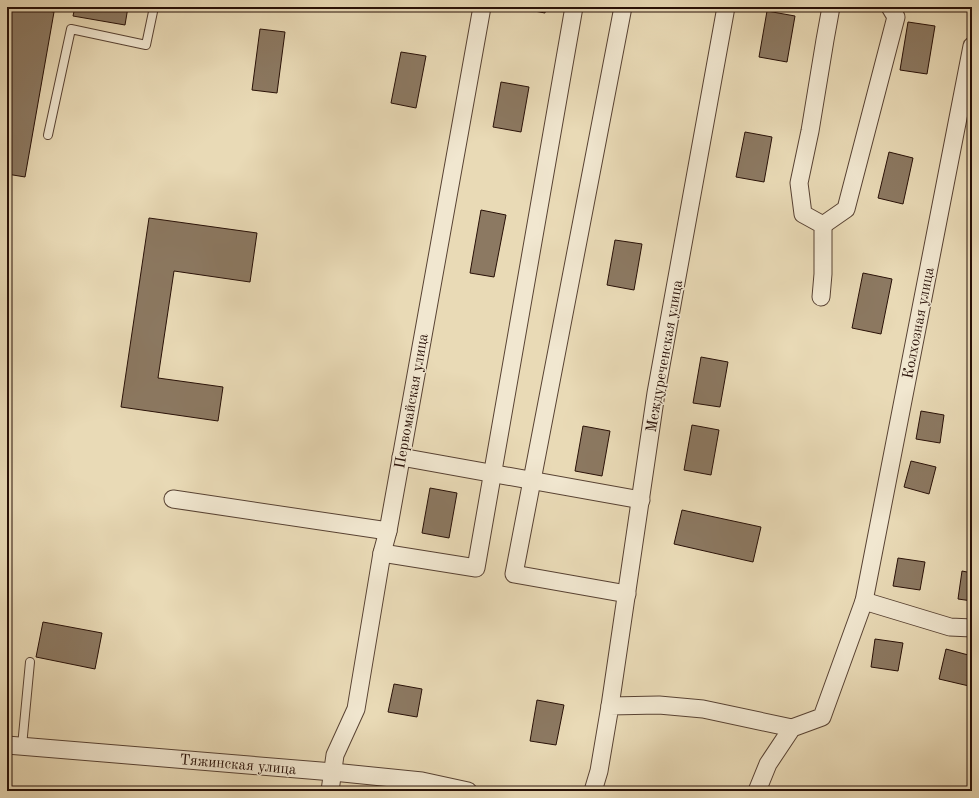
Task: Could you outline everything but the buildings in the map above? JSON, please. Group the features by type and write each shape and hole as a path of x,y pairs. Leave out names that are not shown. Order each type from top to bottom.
{"street":[{"name":"Первомайская улица","path":"330,791 335,755 356,709 382,553 388,531 482,7"},
{"path":"382,553 476,568 574,7"},
{"path":"623,7 514,574 626,594"},
{"name":"Междуреченская улица","path":"593,791 599,771 610,706 656,393 726,7"},
{"path":"823,226 803,214 799,183 810,131 831,7"},
{"path":"823,226 846,209 896,17 890,7"},
{"name":"Колхозная улица","path":"792,728 822,717 864,601 972,46"},
{"path":"821,297 823,274 823,226"},
{"path":"401,457 641,500"},
{"path":"173,499 388,531"},
{"path":"864,601 950,627 972,628"},
{"path":"610,706 659,704 703,709 792,728 768,764 757,791"},
{"name":"Тяжинская улица","path":"14,745 422,781 468,791"}],"lane":[{"path":"48,135 71,29 146,44 154,7"},
{"path":"14,745 30,662"}]}
